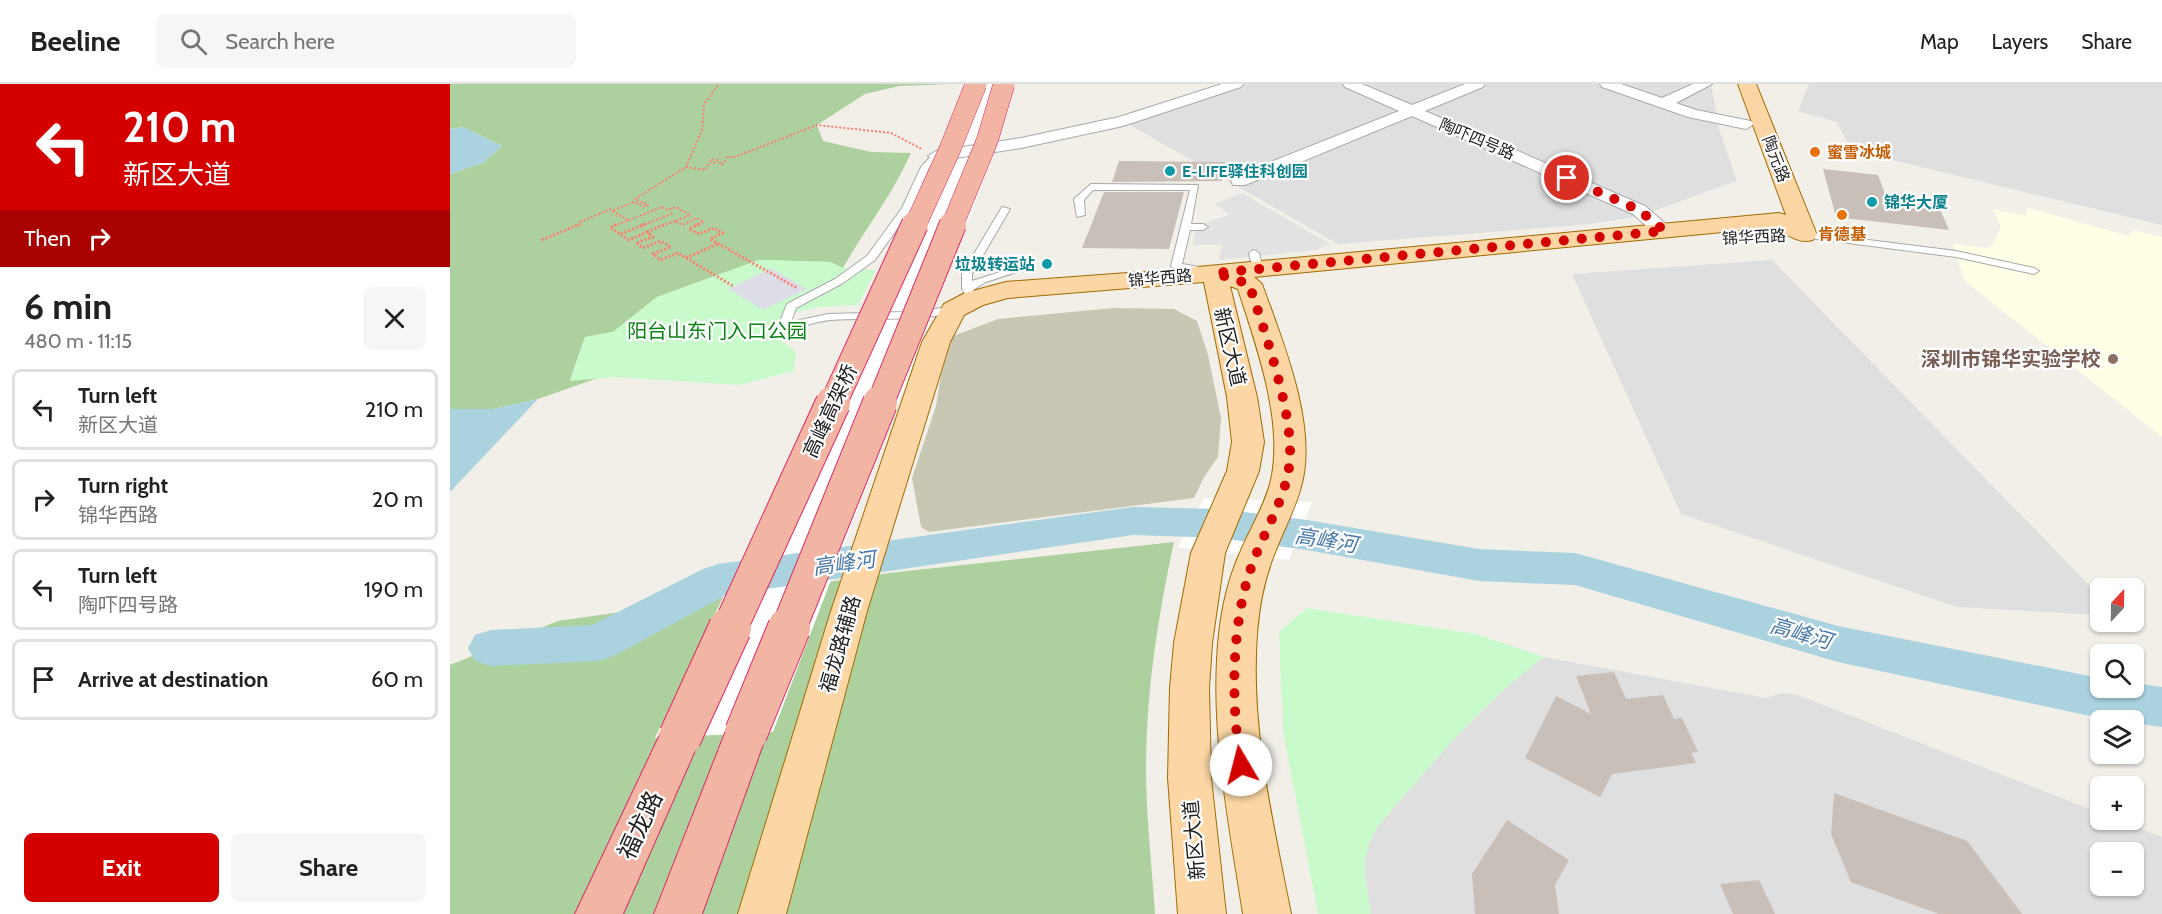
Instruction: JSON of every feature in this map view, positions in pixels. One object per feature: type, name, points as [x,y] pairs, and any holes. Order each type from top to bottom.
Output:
[{"type":"highway","name":"高峰高架桥","points":[[680,737],[950,149],[976,84]]},
{"type":"highway","name":"高峰高架桥","points":[[678,914],[746,734],[987,141],[1004,84]]},
{"type":"highway","name":"福龙路","points":[[599,914],[680,737]]},
{"type":"main road","name":"陶元路","points":[[1733,84],[1746,124],[1789,230]]},
{"type":"main road","name":"陶元路","points":[[1747,84],[1789,230]]},
{"type":"main road","name":"锦华西路","points":[[1253,269],[1665,231],[1789,230]]},
{"type":"main road","name":"锦华西路","points":[[1253,269],[1290,282],[1563,251],[1789,230]]},
{"type":"main road","name":"新区大道","points":[[1202,914],[1190,797],[1188,694],[1193,628],[1208,551],[1246,459],[1248,440],[1232,343],[1216,279],[1253,269],[1289,437],[1290,456],[1287,477],[1255,556],[1241,608],[1235,694],[1238,744],[1267,914]]},
{"type":"main road","name":"锦华西路","points":[[965,299],[980,304],[1216,279]]},
{"type":"main road","name":"福龙路辅路","points":[[762,914],[849,611],[936,342],[965,299]]},
{"type":"main road","points":[[1232,343],[1267,340]]},
{"type":"street","points":[[936,156],[1021,143],[1123,121],[1236,84]]},
{"type":"street","name":"陶吓四号路","points":[[1350,84],[1639,210],[1665,231]]},
{"type":"street","points":[[1239,181],[1478,84]]},
{"type":"street","points":[[1607,84],[1703,117],[1746,124]]},
{"type":"street","points":[[1661,104],[1705,84]]},
{"type":"lane","points":[[936,156],[924,167],[907,207],[871,258],[839,280],[791,306],[784,324],[792,326],[828,317],[894,316],[965,299],[982,280],[1029,266]]},
{"type":"lane","points":[[1080,215],[1079,199],[1091,187],[1195,187],[1176,266],[1216,279]]},
{"type":"lane","points":[[965,299],[967,274],[970,267],[987,243],[1005,209]]},
{"type":"lane","points":[[1186,226],[1203,226]]},
{"type":"lane","points":[[1789,230],[1956,254],[2034,271]]},
{"type":"path","points":[[542,240],[635,199],[686,167],[702,130],[704,104],[719,84]]},
{"type":"path","points":[[686,167],[705,170],[714,159],[714,163],[718,160],[722,165],[728,157],[735,157],[817,125],[891,133],[936,156]]},
{"type":"path","points":[[629,220],[612,211],[634,202],[645,207],[648,205],[635,199]]},
{"type":"path","points":[[621,234],[673,213],[662,207],[610,227],[629,240],[690,215],[676,207],[668,210]]},
{"type":"path","points":[[675,221],[682,225],[697,218],[704,222],[689,229],[699,234],[714,228],[723,233],[710,239],[803,291]]},
{"type":"path","points":[[647,232],[653,237],[636,243],[643,248],[660,240],[670,247],[653,254],[661,260],[678,253],[733,286]]},
{"type":"path","points":[[686,258],[718,244]]},
{"type":"shaded area","points":[[1236,84],[1711,84],[1719,129],[1737,181],[1636,217],[1591,224],[1338,244],[1123,121]]},
{"type":"shaded area","points":[[1809,84],[2162,84],[2162,225],[1851,150],[1837,122],[1798,111]]},
{"type":"shaded area","points":[[1242,193],[1330,244],[1317,250],[1219,260],[1222,245],[1193,245],[1196,223],[1206,223],[1230,214],[1214,204]]},
{"type":"shaded area","name":"深圳市锦华实验学校","points":[[2028,208],[2128,236],[2134,230],[2162,237],[2162,437],[1964,280],[1953,244],[1986,248],[1992,246],[2001,227],[1993,209],[2025,216]]},
{"type":"shaded area","points":[[1772,260],[2090,586],[2090,614],[1957,607],[1681,514],[1572,274]]},
{"type":"shaded area","points":[[771,268],[807,289],[763,310],[728,289]]},
{"type":"shaded area","points":[[1113,308],[1174,309],[1197,321],[1208,355],[1221,418],[1218,457],[1204,477],[1194,498],[929,532],[921,527],[912,478],[936,406],[941,375],[953,336],[998,319]]},
{"type":"shaded area","points":[[1544,657],[1766,698],[1782,693],[1798,695],[2090,809],[2090,830],[2144,830],[2162,837],[2162,914],[1371,914],[1364,867],[1367,844],[1378,826],[1463,728],[1513,679]]},
{"type":"green space","points":[[450,84],[952,84],[899,86],[865,94],[817,125],[823,141],[871,152],[911,153],[896,183],[843,268],[830,262],[759,260],[657,297],[613,332],[585,337],[570,380],[598,378],[538,399],[493,409],[455,410],[450,409],[450,174],[484,162],[502,146],[463,127],[450,129]]},
{"type":"green space","name":"阳台山东门入口公园","points":[[759,260],[830,262],[843,268],[876,270],[858,305],[819,307],[791,313],[770,332],[796,352],[794,371],[740,385],[614,377],[570,381],[585,337],[613,332],[657,297]]},
{"type":"green space","points":[[1174,542],[1154,654],[1148,711],[1147,804],[1155,914],[450,914],[450,665],[558,621],[889,573]]},
{"type":"green space","points":[[1307,608],[1476,634],[1544,657],[1477,715],[1378,826],[1368,849],[1365,869],[1371,914],[1318,914],[1283,731],[1279,632]]},
{"type":"water","points":[[463,127],[502,146],[484,162],[450,174],[450,129]]},
{"type":"water","points":[[538,399],[450,492],[450,409],[493,409]]},
{"type":"pier","points":[[965,84],[1015,84],[995,150],[773,732],[655,738],[939,152]]},
{"type":"pier","points":[[1204,498],[1312,502],[1289,560],[1178,547]]},
{"type":"building","name":"E-LIFE驿住科创园","points":[[1119,161],[1225,162],[1222,181],[1112,182]]},
{"type":"building","name":"锦华大厦","points":[[1823,169],[1878,175],[1887,199],[1938,205],[1949,230],[1836,217]]},
{"type":"building","points":[[1104,192],[1184,192],[1169,249],[1082,248]]},
{"type":"building","points":[[1614,672],[1626,699],[1663,695],[1674,719],[1682,718],[1698,752],[1691,753],[1696,763],[1612,774],[1600,797],[1525,758],[1556,696],[1591,714],[1576,676]]},
{"type":"building","points":[[1834,793],[1967,841],[2022,914],[1939,914],[1851,882],[1831,834]]},
{"type":"building","points":[[1507,820],[1569,860],[1555,885],[1559,914],[1475,914],[1472,874]]},
{"type":"building","points":[[1759,880],[1775,914],[1733,914],[1720,884]]},
{"type":"waterway","name":"高峰河","points":[[491,648],[598,643],[718,580],[1133,521],[1176,521],[1307,535],[1479,565],[1551,566],[1575,569],[1838,644],[2110,700],[2162,707]]},
{"type":"place","name":"蜜雪冰城","points":[[1815,152]]},
{"type":"place","name":"E-LIFE驿住科创园","points":[[1170,171]]},
{"type":"place","name":"锦华大厦","points":[[1872,202]]},
{"type":"place","name":"肯德基","points":[[1842,215]]},
{"type":"place","name":"垃圾转运站","points":[[1047,264]]},
{"type":"place","name":"深圳市锦华实验学校","points":[[2113,359]]},
{"type":"route","points":[[1241,765],[1235,694],[1241,608],[1255,556],[1284,488],[1290,456],[1289,437],[1267,340],[1249,284],[1215,273],[1665,231],[1639,210],[1567,178]]}]
